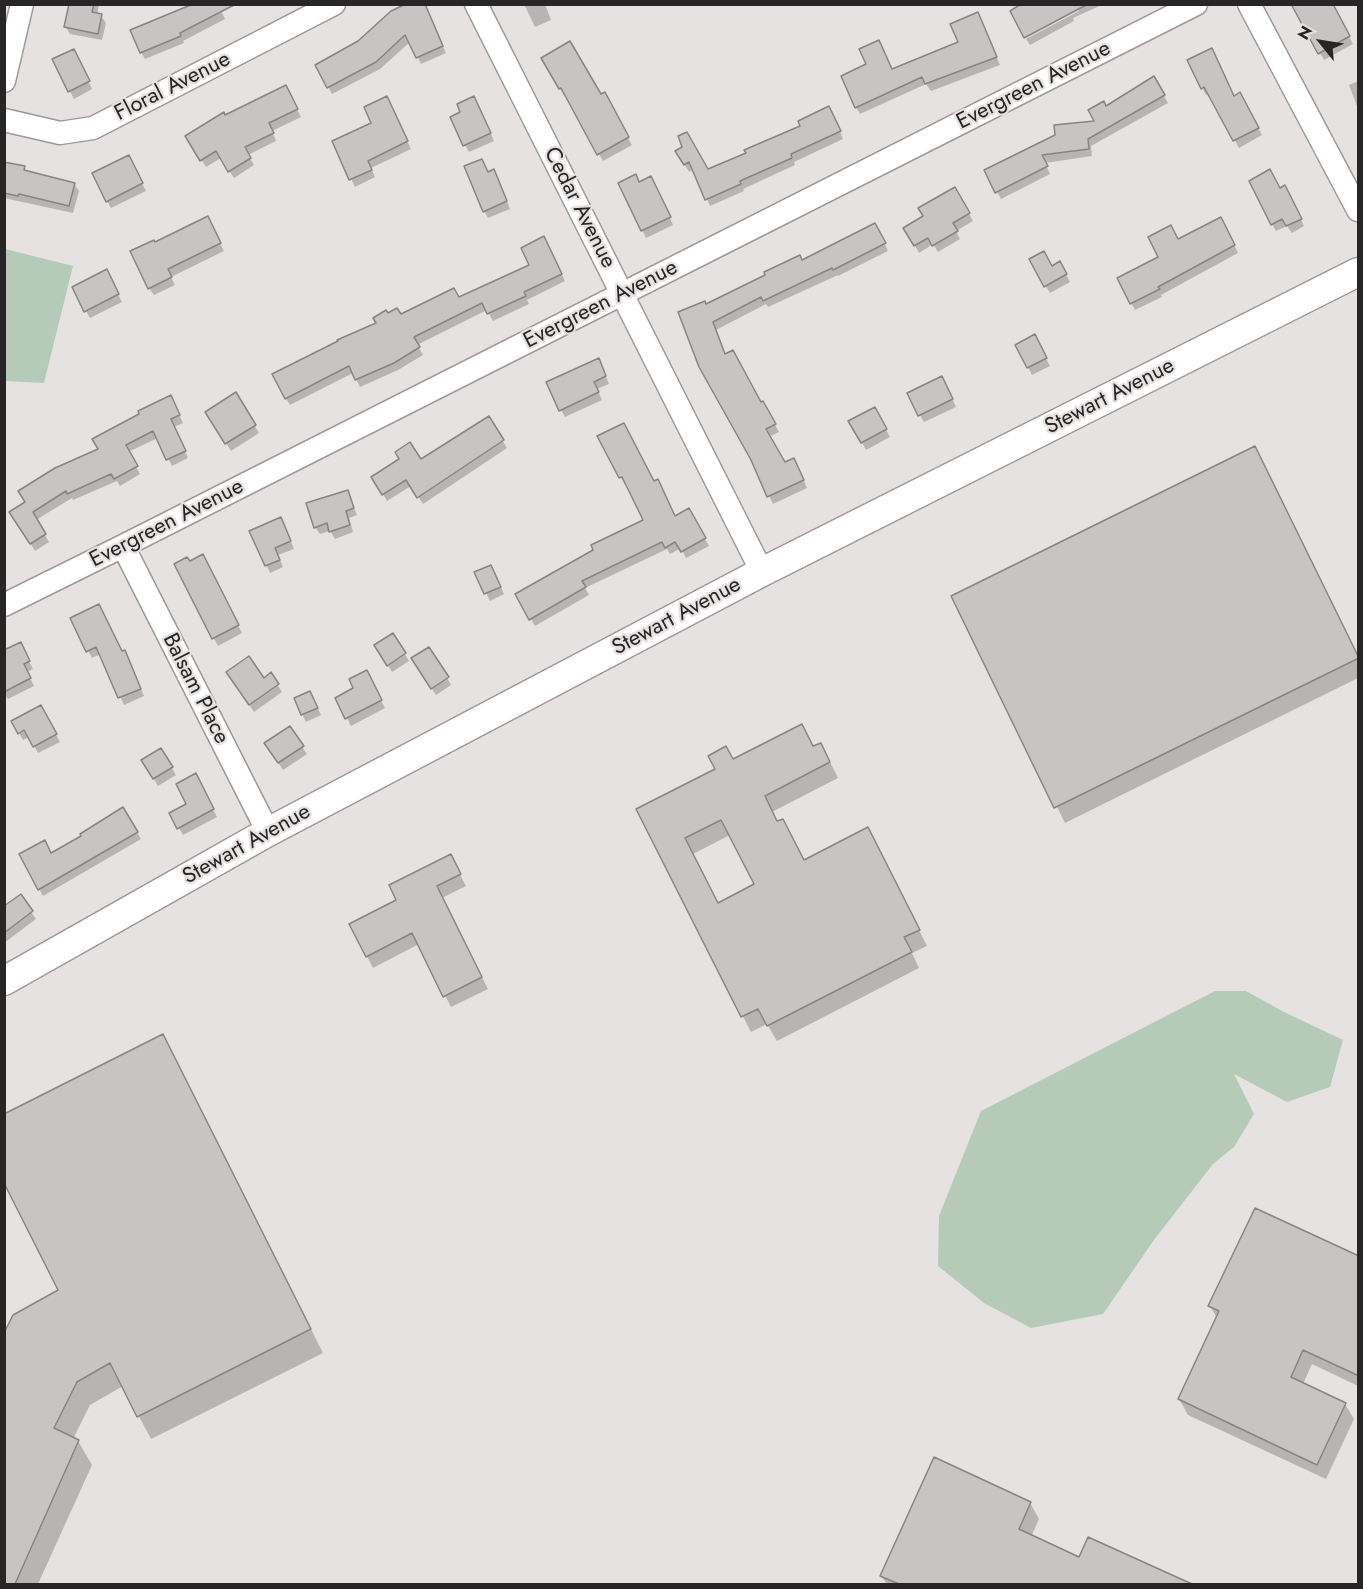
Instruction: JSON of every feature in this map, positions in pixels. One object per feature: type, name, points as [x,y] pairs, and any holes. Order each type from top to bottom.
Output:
[{"type":"main road","name":"Stewart Avenue","points":[[4,981],[268,832],[762,573],[1359,272]]},
{"type":"street","points":[[4,81],[22,4]]},
{"type":"street","name":"Floral Avenue","points":[[4,120],[60,133],[93,128],[334,4]]},
{"type":"street","name":"Cedar Avenue","points":[[476,4],[762,573]]},
{"type":"street","name":"Evergreen Avenue","points":[[4,604],[1196,4]]},
{"type":"street","points":[[1250,4],[1359,210]]},
{"type":"street","name":"Balsam Place","points":[[123,546],[268,832]]},
{"type":"green space","points":[[5,249],[73,266],[44,383],[5,381]]},
{"type":"green space","points":[[1215,991],[1246,991],[1343,1040],[1330,1087],[1287,1102],[1234,1074],[1254,1114],[1234,1147],[1213,1164],[1154,1240],[1103,1314],[1031,1328],[984,1303],[938,1266],[939,1216],[981,1111]]},
{"type":"building","points":[[69,4],[94,4],[92,12],[102,14],[98,34],[64,27]]},
{"type":"building","points":[[193,4],[236,4],[180,33],[181,36],[140,53],[130,30]]},
{"type":"building","points":[[406,4],[425,4],[443,46],[416,58],[405,35],[376,62],[327,88],[315,65],[358,41],[391,11]]},
{"type":"building","points":[[1021,4],[1088,4],[1024,38],[1010,11]]},
{"type":"building","points":[[1291,4],[1333,4],[1350,36],[1318,54]]},
{"type":"building","points":[[978,12],[997,57],[925,84],[922,77],[855,108],[841,76],[866,64],[859,49],[879,40],[892,69],[958,42],[950,24]]},
{"type":"building","points":[[570,41],[601,94],[605,92],[629,137],[597,155],[561,88],[559,89],[541,58]]},
{"type":"building","points":[[1212,48],[1234,96],[1240,92],[1259,128],[1233,141],[1204,87],[1201,89],[1187,60]]},
{"type":"building","points":[[74,49],[90,81],[68,92],[52,59]]},
{"type":"building","points":[[1154,76],[1165,95],[1088,139],[1089,149],[1042,155],[1048,166],[995,193],[984,170],[1055,135],[1054,125],[1094,121],[1088,110],[1104,101],[1106,106]]},
{"type":"building","points":[[286,85],[298,109],[269,123],[274,133],[245,147],[251,158],[228,172],[216,151],[200,161],[185,136],[224,112],[225,115]]},
{"type":"building","points":[[387,96],[408,141],[368,161],[372,170],[349,180],[332,141],[371,123],[364,107]]},
{"type":"building","points":[[474,96],[491,133],[463,146],[450,117],[460,112],[457,104]]},
{"type":"building","points":[[829,106],[841,131],[791,154],[792,158],[740,181],[741,184],[705,200],[689,162],[684,165],[675,151],[682,147],[678,136],[687,132],[708,169],[746,153],[744,150],[800,126],[798,121]]},
{"type":"building","points":[[129,155],[143,183],[106,202],[92,173]]},
{"type":"building","points":[[482,159],[488,172],[494,169],[507,201],[483,212],[464,166]]},
{"type":"building","points":[[4,162],[25,166],[24,170],[75,183],[69,206],[19,194],[18,196],[4,193]]},
{"type":"building","points":[[1270,169],[1280,188],[1285,185],[1302,219],[1286,226],[1282,219],[1271,225],[1249,181]]},
{"type":"building","points":[[636,174],[639,182],[651,176],[671,217],[641,231],[618,183]]},
{"type":"building","points":[[955,187],[970,213],[953,223],[958,231],[932,246],[928,238],[914,246],[903,228],[923,216],[918,208]]},
{"type":"building","points":[[208,216],[221,243],[168,269],[172,277],[148,289],[130,251],[154,240],[155,242]]},
{"type":"building","points":[[1221,217],[1235,245],[1130,304],[1117,278],[1158,257],[1148,237],[1171,225],[1178,239]]},
{"type":"building","points":[[875,223],[886,243],[833,270],[832,268],[763,301],[761,297],[713,322],[725,354],[733,350],[761,402],[763,401],[776,424],[766,429],[785,462],[794,458],[804,480],[767,497],[751,460],[699,367],[678,312],[705,301],[706,304],[765,275],[764,272],[800,255],[802,260]]},
{"type":"building","points":[[544,236],[562,274],[524,292],[526,296],[487,314],[482,303],[414,337],[420,347],[394,363],[355,380],[349,366],[285,399],[272,374],[337,340],[376,323],[373,318],[386,310],[388,313],[397,308],[401,314],[454,288],[459,297],[529,265],[521,248]]},
{"type":"building","points":[[1044,251],[1052,266],[1060,261],[1067,274],[1044,287],[1029,259]]},
{"type":"building","points":[[107,269],[119,294],[84,312],[72,287]]},
{"type":"building","points":[[1035,334],[1047,358],[1027,368],[1015,345]]},
{"type":"building","points":[[599,358],[606,376],[594,382],[599,392],[559,411],[546,382]]},
{"type":"building","points":[[942,376],[953,399],[918,416],[907,393]]},
{"type":"building","points":[[236,392],[256,425],[225,444],[205,412]]},
{"type":"building","points":[[171,395],[180,415],[171,419],[186,451],[166,460],[153,431],[126,445],[138,466],[114,479],[111,474],[67,494],[66,491],[33,512],[46,534],[30,544],[9,512],[25,502],[18,491],[55,468],[98,449],[92,439],[139,414],[138,411]]},
{"type":"building","points":[[875,407],[887,429],[861,443],[848,421]]},
{"type":"building","points":[[489,416],[504,440],[417,498],[406,480],[382,495],[371,477],[399,459],[395,452],[410,442],[421,459]]},
{"type":"building","points":[[624,423],[654,481],[658,479],[675,516],[689,508],[706,538],[681,552],[675,542],[665,548],[662,542],[582,581],[586,587],[529,620],[515,594],[593,550],[591,545],[643,520],[622,477],[619,478],[597,436]]},
{"type":"building","points":[[1255,446],[1359,658],[1054,808],[951,596]]},
{"type":"building","points":[[348,490],[354,508],[346,511],[350,525],[329,532],[327,523],[314,528],[306,503]]},
{"type":"building","points":[[281,517],[291,541],[275,548],[280,560],[265,566],[249,531]]},
{"type":"building","points":[[203,554],[239,625],[212,639],[174,564],[187,557],[190,561]]},
{"type":"building","points":[[491,565],[501,587],[484,594],[474,572]]},
{"type":"building","points":[[99,604],[122,651],[125,650],[141,689],[118,698],[96,647],[86,652],[70,618]]},
{"type":"building","points":[[393,633],[406,653],[387,666],[374,645]]},
{"type":"building","points":[[21,642],[30,661],[24,664],[31,678],[4,692],[4,650]]},
{"type":"building","points":[[429,647],[449,677],[431,689],[411,658]]},
{"type":"building","points":[[249,656],[264,678],[271,672],[279,684],[249,705],[226,672]]},
{"type":"building","points":[[367,670],[382,700],[345,719],[335,698],[353,688],[349,679]]},
{"type":"building","points":[[310,691],[318,708],[301,715],[294,698]]},
{"type":"building","points":[[41,705],[57,734],[33,747],[24,730],[18,734],[11,721]]},
{"type":"building","points":[[802,724],[813,746],[821,743],[830,762],[765,796],[777,821],[783,819],[804,860],[868,827],[920,930],[904,937],[912,952],[767,1026],[758,1009],[741,1017],[636,809],[715,769],[708,756],[726,746],[733,759]],"holes":[[[721,820],[754,884],[718,903],[685,838]]]},
{"type":"building","points":[[290,726],[304,746],[278,763],[264,743]]},
{"type":"building","points":[[161,748],[173,767],[153,779],[141,760]]},
{"type":"building","points":[[196,773],[214,809],[177,829],[169,813],[186,804],[176,784]]},
{"type":"building","points":[[123,807],[138,832],[38,890],[19,854],[45,840],[51,853],[81,836],[80,834]]},
{"type":"building","points":[[451,854],[461,874],[437,886],[482,977],[443,997],[412,933],[366,957],[349,924],[396,900],[389,885]]},
{"type":"building","points":[[21,894],[33,911],[4,933],[4,906]]},
{"type":"building","points":[[163,1034],[311,1329],[137,1417],[110,1363],[77,1382],[54,1428],[79,1440],[15,1584],[4,1584],[4,1333],[13,1315],[58,1290],[4,1183],[4,1114]]},
{"type":"building","points":[[1255,1208],[1359,1256],[1359,1376],[1303,1350],[1291,1377],[1346,1403],[1317,1465],[1178,1399],[1219,1311],[1208,1306]]},
{"type":"building","points":[[934,1457],[1031,1502],[1019,1529],[1079,1557],[1088,1537],[1192,1584],[899,1584],[880,1576]]}]
